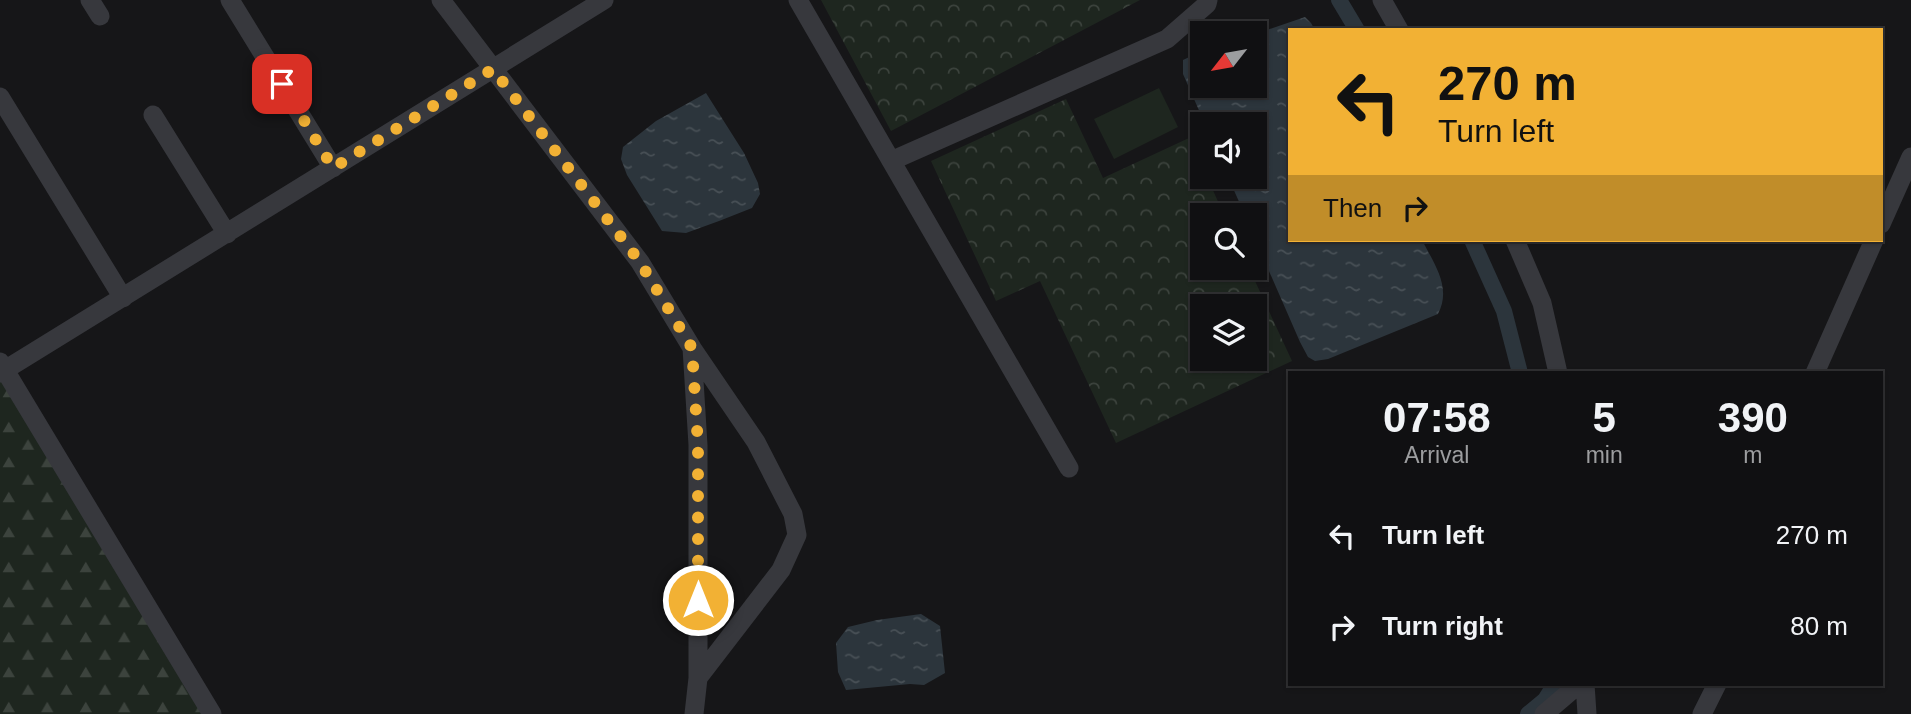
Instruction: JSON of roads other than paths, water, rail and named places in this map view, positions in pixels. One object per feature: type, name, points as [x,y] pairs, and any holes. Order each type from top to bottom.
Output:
[{"type":"street","points":[[230,0],[333,168]]},
{"type":"street","points":[[441,0],[640,262],[692,348],[756,442],[793,514],[797,535],[780,570],[698,678]]},
{"type":"street","points":[[212,714],[2,369],[123,298],[604,0]]},
{"type":"street","points":[[798,0],[1069,468]]},
{"type":"street","points":[[1382,0],[1398,28]]},
{"type":"street","points":[[891,161],[1167,39],[1212,1]]},
{"type":"street","points":[[0,97],[123,298]]},
{"type":"street","points":[[153,115],[227,234]]},
{"type":"street","points":[[1883,220],[1911,157]]},
{"type":"street","points":[[1516,242],[1542,303],[1558,371]]},
{"type":"street","points":[[1816,371],[1873,242]]},
{"type":"street","points":[[692,348],[698,445],[698,678],[694,714]]},
{"type":"street","points":[[1544,714],[1577,686]]},
{"type":"street","points":[[1586,686],[1587,714]]},
{"type":"street","points":[[1702,714],[1716,686]]},
{"type":"water","points":[[1305,17],[1314,28],[1288,28],[1288,242],[1423,242],[1442,285],[1442,304],[1438,314],[1328,359],[1315,361],[1308,357],[1267,266],[1267,203],[1240,203],[1233,189],[1267,189],[1267,112],[1200,112],[1194,98],[1267,98],[1267,30]]},
{"type":"water","points":[[1190,57],[1190,90],[1183,74],[1183,60]]},
{"type":"water","points":[[706,93],[744,153],[758,183],[760,194],[752,208],[719,221],[686,233],[662,231],[627,175],[621,159],[623,147],[656,121]]},
{"type":"water","points":[[921,614],[940,626],[945,673],[924,685],[846,690],[838,672],[836,643],[848,627]]},
{"type":"waterway","points":[[1339,0],[1356,28]]},
{"type":"waterway","points":[[1473,242],[1504,311],[1519,371]]},
{"type":"waterway","points":[[1528,714],[1545,700],[1554,686]]}]
